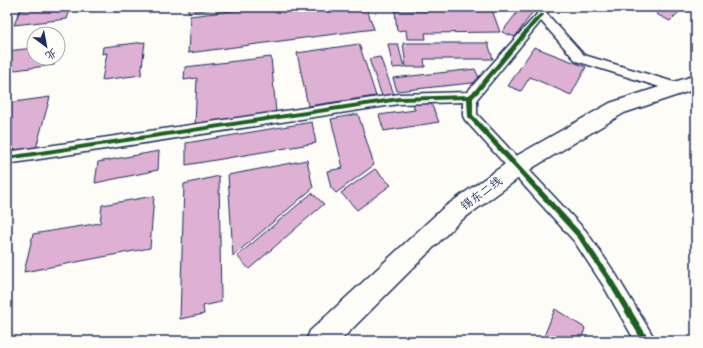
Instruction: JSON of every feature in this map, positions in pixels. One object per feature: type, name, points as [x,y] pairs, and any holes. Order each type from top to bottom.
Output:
[{"type":"main road","name":"锡东二线","points":[[320,341],[451,215],[518,166],[617,108],[688,85]]},
{"type":"street","points":[[7,158],[399,100],[470,97],[477,91],[542,11],[580,58],[688,85]]},
{"type":"street","points":[[470,97],[470,116],[518,166],[580,236],[609,279],[646,341]]},
{"type":"building","points":[[48,7],[71,7],[67,19],[14,25],[20,10]]},
{"type":"building","points":[[116,7],[154,7],[115,12]]},
{"type":"building","points":[[188,7],[230,7],[188,12]]},
{"type":"building","points":[[264,7],[366,7],[374,29],[188,53],[190,16]]},
{"type":"building","points":[[664,7],[684,7],[670,21],[656,14]]},
{"type":"building","points":[[535,9],[515,37],[502,32],[519,10]]},
{"type":"building","points":[[492,10],[500,32],[425,33],[426,39],[407,39],[406,30],[397,31],[395,11]]},
{"type":"building","points":[[145,42],[141,75],[102,80],[107,53],[102,54],[103,47]]},
{"type":"building","points":[[403,43],[488,43],[493,59],[424,59],[425,67],[406,67]]},
{"type":"building","points":[[359,44],[376,96],[308,106],[297,53]]},
{"type":"building","points":[[388,44],[398,44],[404,67],[393,68]]},
{"type":"building","points":[[534,47],[586,67],[571,95],[530,77],[521,91],[508,86]]},
{"type":"building","points":[[26,49],[26,66],[46,66],[7,71],[7,51]]},
{"type":"building","points":[[271,57],[276,113],[195,124],[197,78],[184,80],[185,67]]},
{"type":"building","points":[[380,57],[394,94],[382,96],[369,59]]},
{"type":"building","points":[[475,69],[481,82],[397,91],[393,78]]},
{"type":"building","points":[[50,97],[36,148],[7,153],[7,103]]},
{"type":"building","points":[[430,101],[439,122],[384,131],[379,115],[415,110],[413,104]]},
{"type":"building","points":[[358,114],[374,165],[336,193],[331,188],[327,171],[343,168],[331,119]]},
{"type":"building","points":[[312,122],[316,143],[186,165],[186,143]]},
{"type":"building","points":[[159,151],[158,170],[95,183],[98,162]]},
{"type":"building","points":[[307,160],[313,188],[233,256],[228,175]]},
{"type":"building","points":[[375,169],[391,185],[357,210],[341,193]]},
{"type":"building","points":[[219,176],[221,302],[203,306],[204,314],[180,319],[184,184]]},
{"type":"building","points":[[312,193],[324,204],[249,269],[237,256]]},
{"type":"building","points":[[154,196],[150,248],[24,272],[33,234],[100,223],[102,205]]},
{"type":"building","points":[[555,309],[585,328],[581,341],[542,341]]},
{"type":"cycle path","points":[[7,158],[399,99],[470,97],[477,91],[542,15]]},
{"type":"cycle path","points":[[470,97],[470,116],[580,236],[609,279],[646,341]]}]
